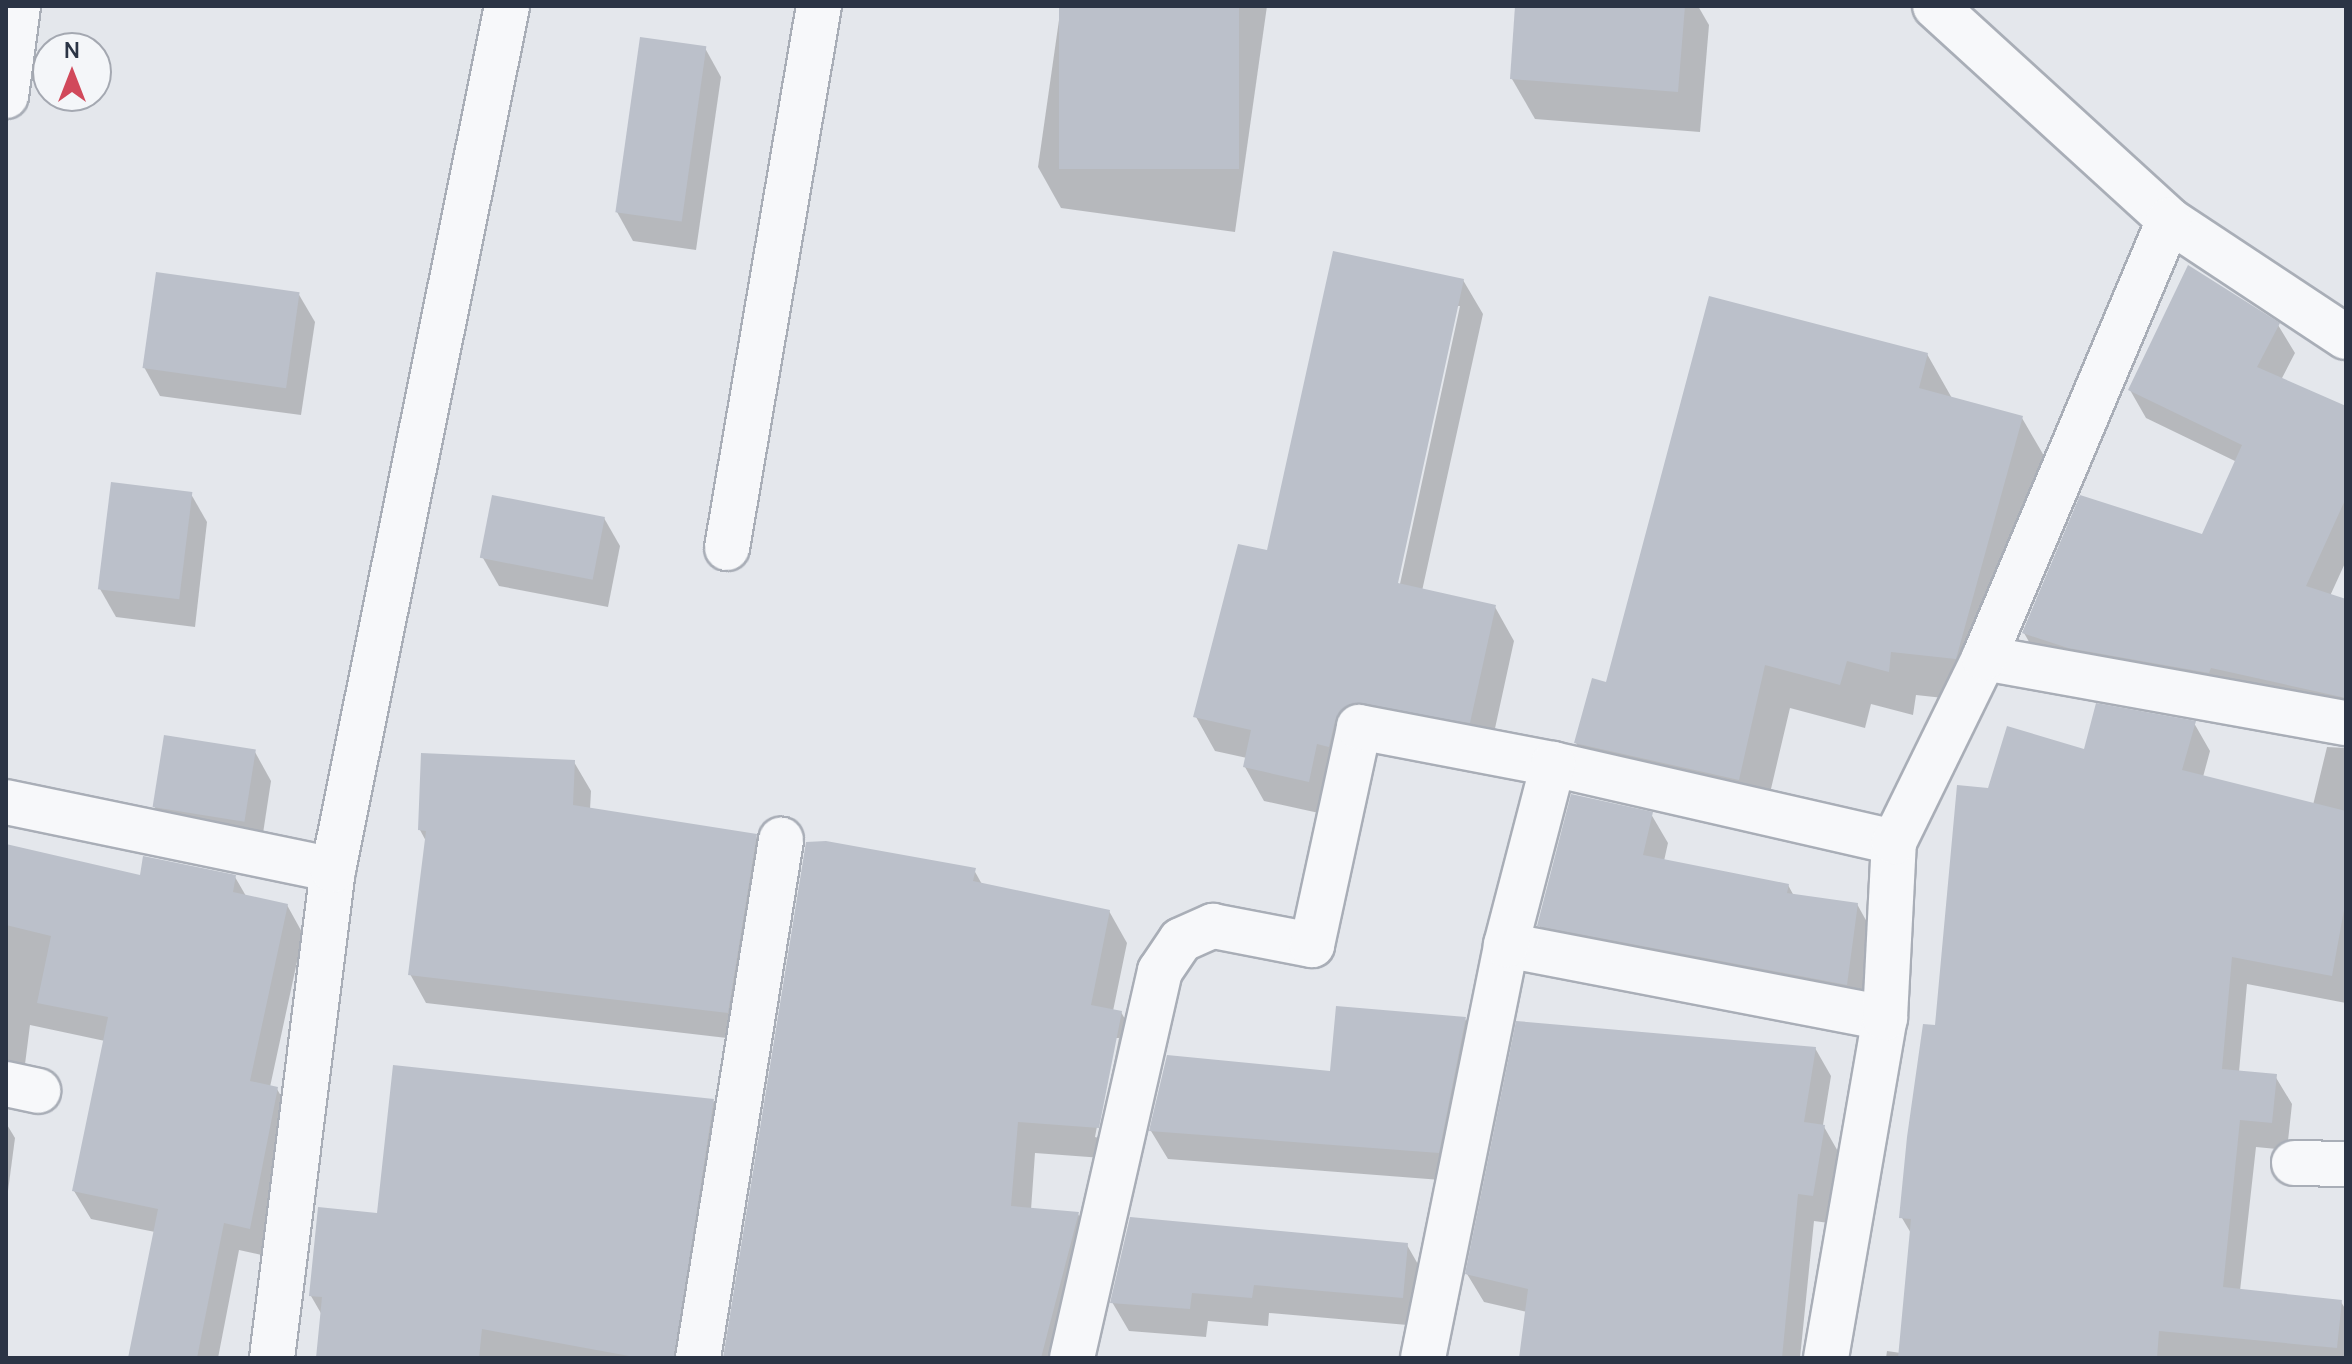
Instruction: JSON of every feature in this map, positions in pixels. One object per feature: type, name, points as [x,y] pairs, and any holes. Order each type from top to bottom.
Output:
[{"type":"street","points":[[6,96],[18,6]]},
{"type":"street","points":[[272,1358],[333,870],[507,6]]},
{"type":"street","points":[[727,548],[819,6]]},
{"type":"street","points":[[1935,6],[2169,220],[2346,337]]},
{"type":"street","points":[[1826,1358],[1885,1018],[1894,842],[1984,658],[2169,220]]},
{"type":"street","points":[[1984,658],[2346,723]]},
{"type":"street","points":[[1072,1358],[1160,971],[1181,940],[1213,926],[1312,945],[1359,727],[1553,764],[1894,842]]},
{"type":"street","points":[[1423,1358],[1506,945],[1553,764]]},
{"type":"street","points":[[6,802],[333,870]]},
{"type":"street","points":[[698,1358],[781,840]]},
{"type":"street","points":[[1506,945],[1885,1018]]},
{"type":"street","points":[[2294,1163],[2346,1164]]},
{"type":"building","points":[[1059,6],[1239,6],[1239,169],[1059,169]]},
{"type":"building","points":[[1515,6],[1685,6],[1678,92],[1510,79]]},
{"type":"building","points":[[640,37],[706,46],[682,222],[615,212]]},
{"type":"building","points":[[1333,251],[1464,279],[1398,583],[1496,605],[1470,723],[1350,704],[1335,721],[1329,747],[1317,744],[1309,782],[1243,767],[1251,730],[1193,717],[1238,544],[1267,550]]},
{"type":"building","points":[[2188,265],[2280,323],[2257,367],[2346,406],[2346,498],[2306,586],[2346,599],[2346,698],[2211,668],[2209,673],[2068,648],[2022,633],[2080,495],[2202,534],[2242,445],[2128,390]]},
{"type":"building","points":[[156,272],[300,292],[286,388],[143,368]]},
{"type":"building","points":[[1709,296],[1928,353],[1919,388],[2023,416],[1956,659],[1891,652],[1889,672],[1847,661],[1840,685],[1765,665],[1739,780],[1574,743],[1592,678],[1606,682]]},
{"type":"building","points":[[111,482],[192,492],[179,599],[98,589]]},
{"type":"building","points":[[492,495],[605,517],[593,580],[480,558]]},
{"type":"building","points":[[2096,703],[2196,721],[2182,770],[2346,811],[2346,899],[2332,976],[2232,957],[2222,1069],[2277,1074],[2272,1123],[2240,1120],[2223,1287],[2342,1300],[2337,1348],[2159,1331],[2157,1358],[1898,1358],[1911,1219],[1899,1218],[1907,1137],[1923,1024],[1935,1025],[1957,785],[1988,788],[2007,726],[2084,749]]},
{"type":"building","points":[[164,735],[256,750],[244,822],[153,807]]},
{"type":"building","points":[[421,753],[575,760],[573,805],[757,834],[728,1013],[408,975],[426,831],[418,830]]},
{"type":"building","points":[[1571,794],[1653,812],[1643,855],[1789,884],[1787,893],[1858,903],[1847,985],[1537,926]]},
{"type":"building","points":[[826,841],[976,868],[973,881],[1110,910],[1091,1005],[1122,1011],[1099,1128],[1018,1122],[1011,1206],[1079,1212],[1041,1358],[723,1358],[806,842]]},
{"type":"building","points":[[6,844],[140,875],[143,856],[236,875],[233,892],[288,904],[250,1081],[278,1087],[250,1229],[224,1223],[197,1358],[128,1358],[158,1209],[72,1191],[108,1017],[37,1003],[51,936],[6,925]]},
{"type":"building","points":[[1336,1006],[1466,1017],[1439,1153],[1149,1131],[1167,1055],[1330,1071]]},
{"type":"building","points":[[1516,1021],[1816,1047],[1804,1122],[1825,1125],[1813,1196],[1798,1194],[1782,1358],[1519,1358],[1528,1289],[1465,1274]]},
{"type":"building","points":[[393,1065],[714,1099],[674,1358],[640,1358],[482,1329],[479,1358],[316,1358],[322,1297],[309,1296],[318,1207],[377,1213]]},
{"type":"building","points":[[1130,1217],[1408,1243],[1403,1298],[1254,1285],[1252,1298],[1192,1293],[1190,1309],[1110,1303]]}]
